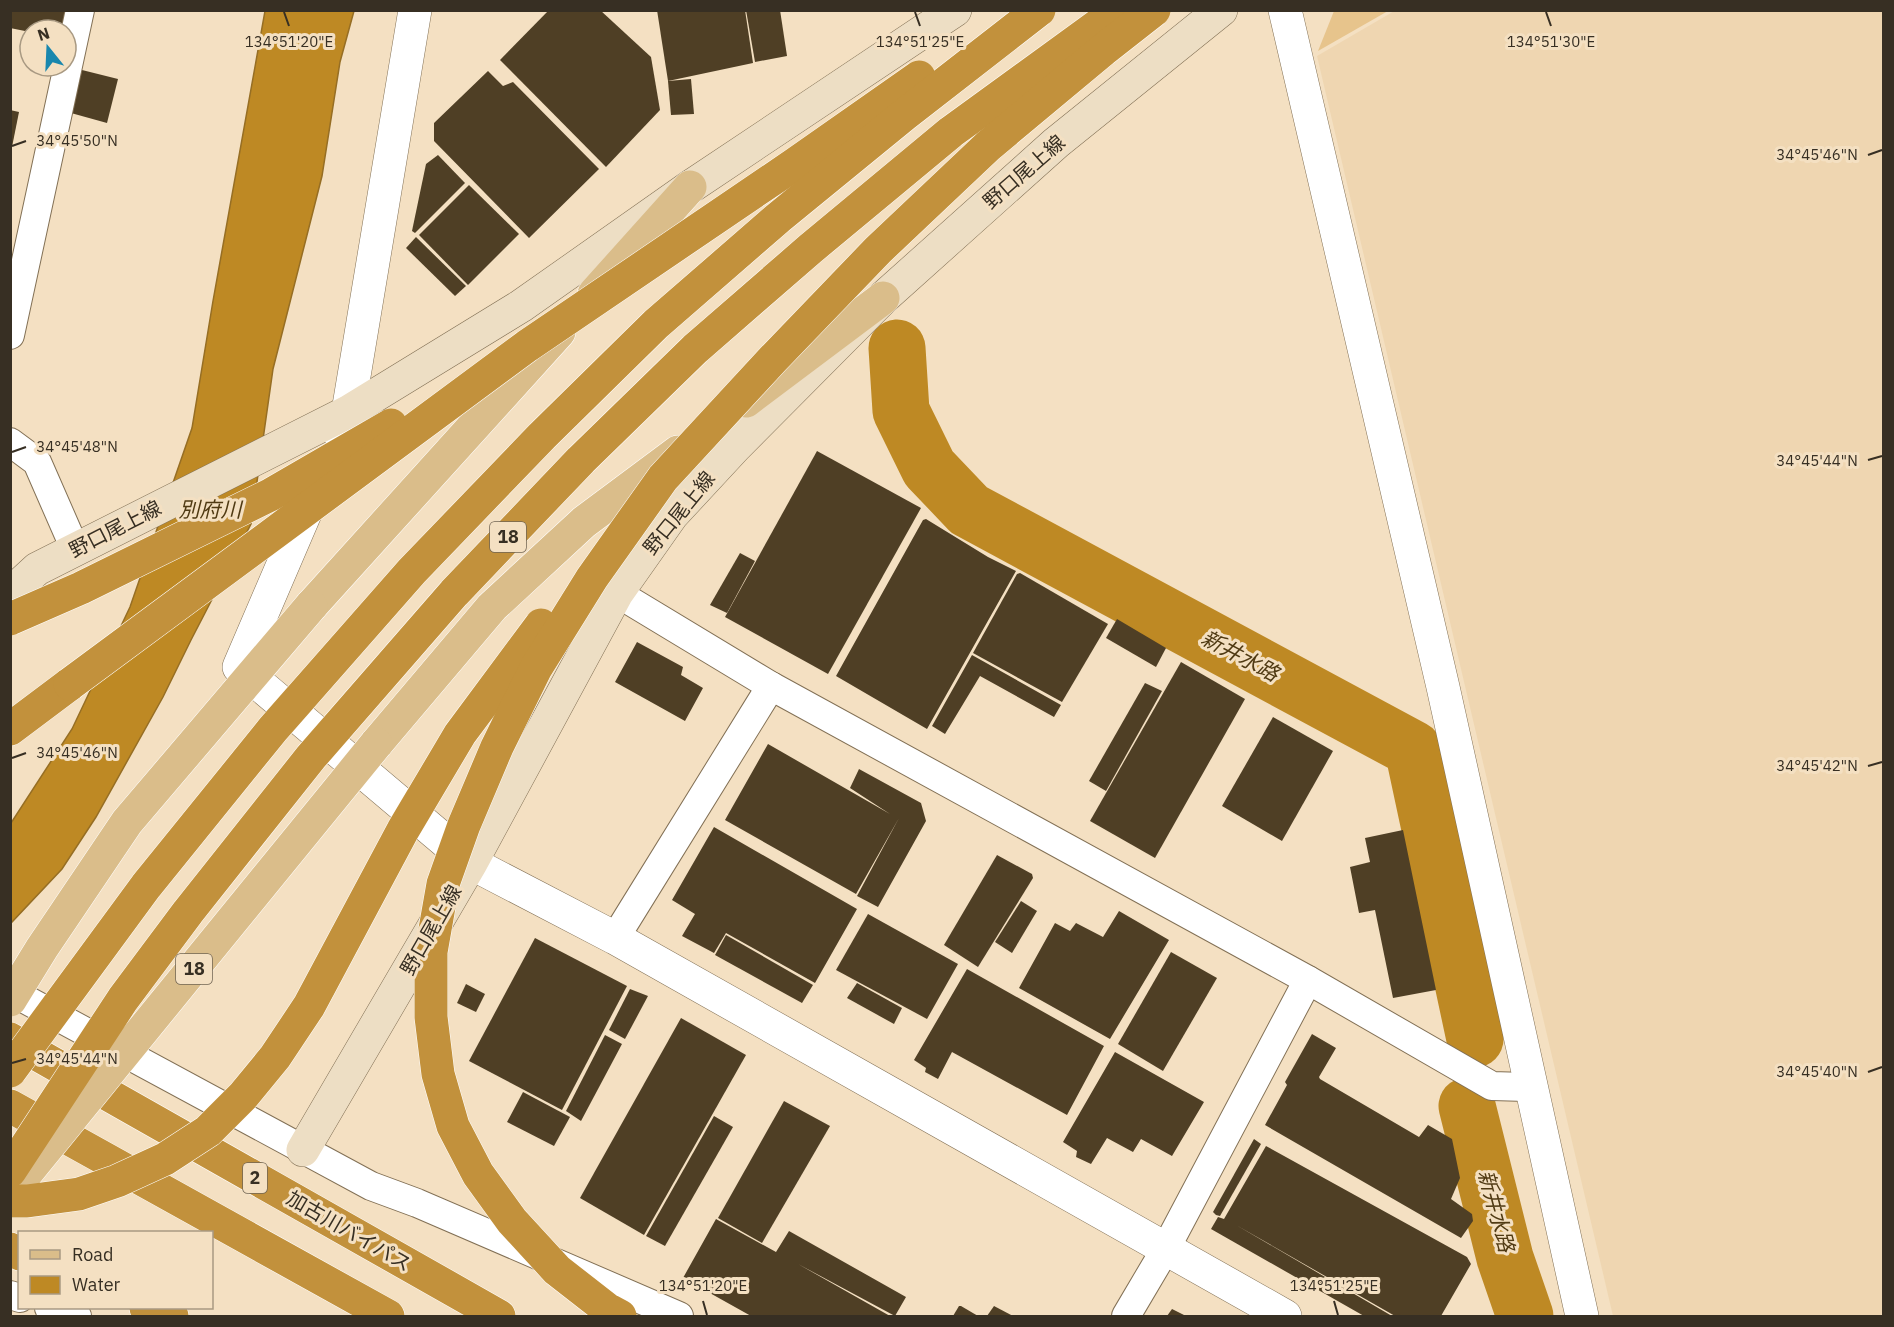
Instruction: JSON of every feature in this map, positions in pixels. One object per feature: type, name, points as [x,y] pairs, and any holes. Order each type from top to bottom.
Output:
[{"type":"highway","points":[[10,729],[527,346],[795,164],[1014,10]]},
{"type":"highway","name":"18","points":[[10,1071],[146,886],[273,729],[412,571],[542,436],[656,324],[760,233],[904,115],[1039,10]]},
{"type":"highway","name":"18","points":[[10,1171],[123,999],[188,912],[304,766],[454,593],[581,460],[695,349],[819,241],[951,132],[1119,10]]},
{"type":"highway","points":[[10,1201],[79,1194],[117,1181],[165,1159],[208,1131],[243,1096],[275,1057],[309,1006],[403,830],[460,734],[521,650],[663,478],[878,250],[988,146],[1102,50],[1154,10]]},
{"type":"highway","points":[[10,619],[81,588],[270,495],[527,346]]},
{"type":"highway","points":[[620,1317],[557,1270],[512,1221],[478,1174],[453,1126],[438,1074],[431,1017],[431,952],[443,884],[464,825],[497,747],[536,668],[592,578],[663,478]]},
{"type":"highway","name":"加古川バイパス","points":[[10,1039],[499,1317]]},
{"type":"highway","points":[[10,1106],[388,1317]]},
{"type":"highway","points":[[149,1309],[172,1317]]},
{"type":"main road","name":"野口尾上線","points":[[10,594],[37,569],[348,412],[521,306],[690,187],[955,10]]},
{"type":"main road","name":"野口尾上線","points":[[303,1150],[471,862],[617,593],[672,515],[736,446],[883,298],[1056,143],[1221,10]]},
{"type":"main road","points":[[10,1000],[42,948],[127,822],[311,606],[690,187]]},
{"type":"main road","name":"18","points":[[10,1193],[376,744],[492,607],[584,522],[883,298]]},
{"type":"street","points":[[10,335],[80,10]]},
{"type":"street","points":[[415,10],[348,412],[239,667],[471,862],[615,938],[1285,1317]]},
{"type":"street","points":[[1285,10],[1443,687],[1582,1317]]},
{"type":"street","points":[[10,442],[37,462],[75,549]]},
{"type":"street","points":[[617,593],[771,686],[1308,980],[1492,1086],[1530,1087]]},
{"type":"street","points":[[615,938],[771,686]]},
{"type":"street","points":[[1125,1317],[1165,1250],[1308,980]]},
{"type":"street","points":[[10,991],[371,1186],[417,1203],[679,1317]]},
{"type":"street","points":[[53,1309],[77,1317]]},
{"type":"shaded area","points":[[1334,10],[1388,11],[1318,51]]},
{"type":"shaded area","points":[[1396,10],[1883,11],[1883,1316],[1613,1316],[1317,56]]},
{"type":"water","name":"別府川","points":[[265,11],[354,11],[340,62],[322,176],[273,369],[251,524],[163,697],[96,817],[62,869],[11,923],[11,823],[72,729],[130,607],[192,428]]},
{"type":"building","points":[[12,10],[69,10],[67,18],[18,18],[18,30],[10,28]]},
{"type":"building","points":[[549,10],[600,10],[651,57],[660,110],[606,167],[500,60]]},
{"type":"building","points":[[657,10],[745,10],[753,63],[668,81]]},
{"type":"building","points":[[746,10],[780,10],[787,56],[755,62]]},
{"type":"building","points":[[82,70],[118,79],[107,123],[71,113]]},
{"type":"building","points":[[488,71],[503,86],[513,82],[599,169],[529,238],[434,141],[434,123]]},
{"type":"building","points":[[691,79],[694,114],[671,115],[668,81]]},
{"type":"building","points":[[10,110],[19,112],[12,147],[10,147]]},
{"type":"building","points":[[438,155],[465,183],[415,233],[412,231],[426,164]]},
{"type":"building","points":[[469,185],[519,234],[468,285],[419,235]]},
{"type":"building","points":[[416,237],[466,286],[455,296],[406,248]]},
{"type":"building","points":[[817,451],[921,508],[828,674],[725,617]]},
{"type":"building","points":[[926,519],[988,557],[1016,571],[927,729],[836,676],[923,520]]},
{"type":"building","points":[[740,553],[755,561],[727,613],[710,605]]},
{"type":"building","points":[[1020,573],[1108,624],[1062,702],[973,653],[1017,574]]},
{"type":"building","points":[[1117,619],[1166,648],[1156,667],[1106,638]]},
{"type":"building","points":[[637,642],[683,667],[681,675],[703,688],[685,721],[615,682]]},
{"type":"building","points":[[972,655],[1061,705],[1054,717],[980,676],[945,734],[932,726]]},
{"type":"building","points":[[1181,662],[1245,699],[1155,858],[1090,821]]},
{"type":"building","points":[[1145,683],[1162,691],[1106,791],[1089,781]]},
{"type":"building","points":[[1273,717],[1333,751],[1282,841],[1222,806]]},
{"type":"building","points":[[768,744],[890,814],[850,788],[859,769],[921,803],[926,821],[878,907],[857,896],[899,818],[856,894],[725,820]]},
{"type":"building","points":[[714,827],[857,909],[815,983],[726,933],[714,953],[682,936],[695,914],[672,900]]},
{"type":"building","points":[[1403,830],[1436,990],[1393,998],[1375,910],[1359,913],[1350,867],[1370,862],[1365,838]]},
{"type":"building","points":[[997,855],[1032,874],[1033,878],[978,967],[944,945]]},
{"type":"building","points":[[1021,901],[1037,911],[1012,953],[995,942]]},
{"type":"building","points":[[1119,911],[1169,940],[1110,1039],[1019,988],[1055,923],[1070,931],[1076,923],[1103,937]]},
{"type":"building","points":[[868,914],[958,964],[927,1019],[836,970]]},
{"type":"building","points":[[726,935],[813,985],[802,1003],[715,955]]},
{"type":"building","points":[[535,938],[627,986],[562,1110],[469,1061]]},
{"type":"building","points":[[1171,952],[1217,978],[1163,1071],[1118,1044]]},
{"type":"building","points":[[967,969],[1104,1046],[1067,1115],[952,1052],[938,1079],[925,1072],[926,1068],[914,1060]]},
{"type":"building","points":[[857,983],[902,1008],[894,1024],[847,998]]},
{"type":"building","points":[[466,984],[485,994],[476,1012],[457,1003]]},
{"type":"building","points":[[630,989],[648,996],[625,1039],[609,1030]]},
{"type":"building","points":[[681,1018],[746,1055],[644,1235],[580,1198]]},
{"type":"building","points":[[1312,1034],[1336,1048],[1319,1077],[1320,1079],[1419,1137],[1428,1125],[1452,1139],[1460,1178],[1451,1199],[1472,1214],[1473,1221],[1461,1238],[1265,1125],[1287,1085],[1285,1082]]},
{"type":"building","points":[[605,1035],[622,1044],[581,1121],[566,1111]]},
{"type":"building","points":[[1115,1052],[1204,1102],[1172,1156],[1141,1139],[1133,1152],[1107,1138],[1091,1164],[1076,1157],[1077,1151],[1063,1142]]},
{"type":"building","points":[[523,1092],[570,1117],[554,1146],[507,1122]]},
{"type":"building","points":[[784,1101],[830,1126],[762,1243],[718,1218]]},
{"type":"building","points":[[714,1116],[733,1127],[665,1246],[646,1236]]},
{"type":"building","points":[[1254,1139],[1261,1144],[1220,1216],[1216,1215],[1213,1212]]},
{"type":"building","points":[[1266,1146],[1467,1257],[1471,1264],[1441,1316],[1395,1316],[1236,1225],[1392,1316],[1364,1316],[1211,1229],[1218,1217],[1224,1219]]},
{"type":"building","points":[[716,1219],[776,1252],[789,1231],[906,1297],[895,1316],[798,1264],[890,1316],[751,1316],[683,1278]]},
{"type":"building","points":[[961,1306],[978,1316],[953,1316]]},
{"type":"building","points":[[994,1306],[1013,1316],[987,1316]]},
{"type":"building","points":[[1172,1309],[1186,1316],[1167,1316]]},
{"type":"waterway","name":"新井水路","points":[[897,348],[901,411],[929,468],[969,510],[1413,749],[1475,1039]]},
{"type":"waterway","name":"新井水路","points":[[1467,1106],[1505,1258],[1525,1316]]}]
